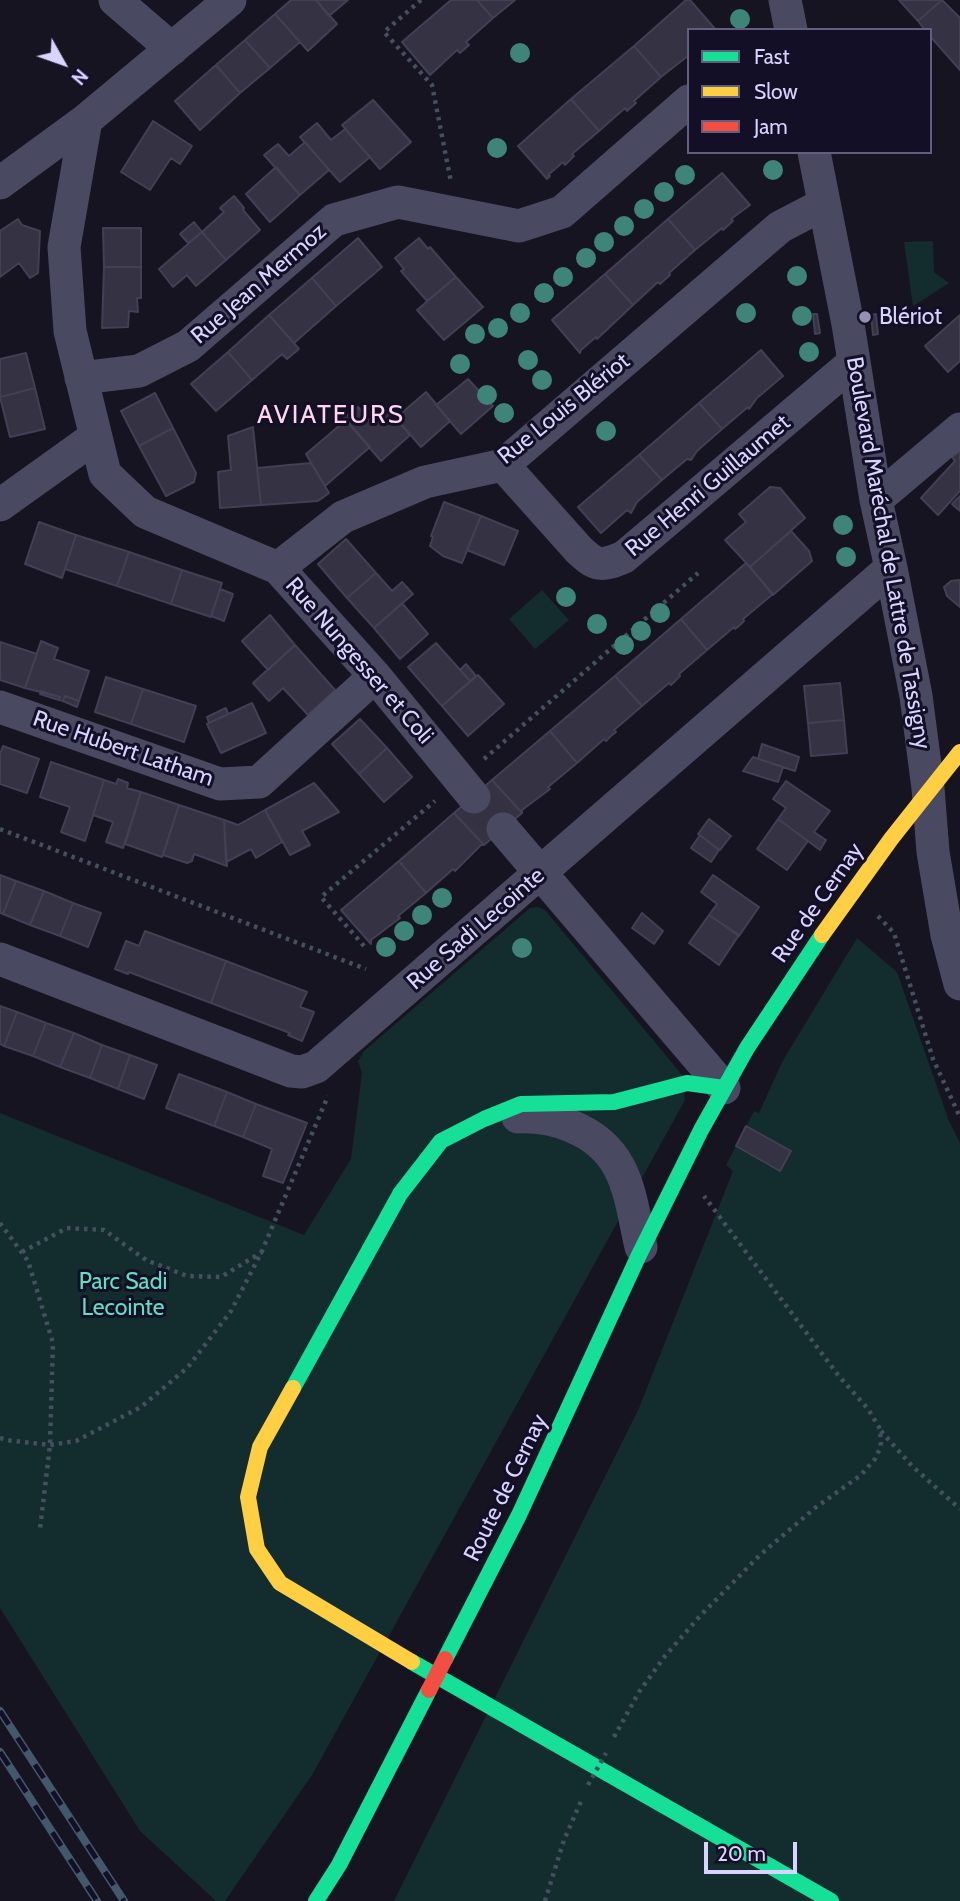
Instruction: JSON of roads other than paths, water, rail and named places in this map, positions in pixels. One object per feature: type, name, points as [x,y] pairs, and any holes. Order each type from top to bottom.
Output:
[{"type":"street","points":[[115,0],[172,49]]},
{"type":"street","points":[[0,183],[86,120],[230,0]]},
{"type":"street","name":"Rue Jean Mermoz","points":[[81,378],[139,370],[188,346],[334,220],[398,202],[519,226],[562,212],[687,103]]},
{"type":"street","name":"Rue Nungesser et Coli","points":[[86,120],[64,247],[70,331],[105,474],[145,512],[278,568],[374,676],[467,788]]},
{"type":"street","name":"Boulevard Maréchal de Lattre de Tassigny","points":[[814,154],[854,362],[876,500],[916,696],[933,852],[947,936],[960,984]]},
{"type":"street","name":"Rue Louis Blériot","points":[[278,568],[343,517],[425,482],[503,465],[780,227],[824,204]]},
{"type":"street","name":"Rue Henri Guillaumet","points":[[503,465],[579,550],[592,562],[607,565],[624,557],[854,362]]},
{"type":"street","points":[[876,500],[960,429]]},
{"type":"street","points":[[0,505],[96,437]]},
{"type":"street","name":"Rue Sadi Lecointe","points":[[0,959],[291,1071],[302,1072],[322,1062],[891,568]]},
{"type":"street","name":"Rue Hubert Latham","points":[[0,707],[220,783],[259,782],[374,676]]},
{"type":"street","name":"Rue de Cernay","points":[[724,1088],[769,1011],[853,890],[928,789],[960,752]]},
{"type":"street","points":[[503,829],[724,1088]]},
{"type":"street","points":[[724,1088],[687,1083],[614,1102],[521,1104],[484,1119],[442,1142],[400,1194],[260,1447],[248,1497],[257,1549],[280,1583],[447,1683],[831,1901]]},
{"type":"street","name":"Route de Cernay","points":[[316,1901],[339,1865],[482,1589],[559,1430],[642,1247],[724,1088]]},
{"type":"street","points":[[484,1119],[531,1117],[562,1122],[585,1132],[608,1148],[627,1186],[642,1247]]},
{"type":"tunnel","points":[[474,797],[503,829]]},
{"type":"railway","points":[[0,1711],[124,1901]]},
{"type":"railway","points":[[0,1752],[97,1901]]},
{"type":"place","name":"Blériot","points":[[865,317]]},
{"type":"district","name":"AVIATEURS","points":[[331,415]]},
{"type":"park label","name":"Parc Sadi Lecointe","points":[[123,1295]]}]
